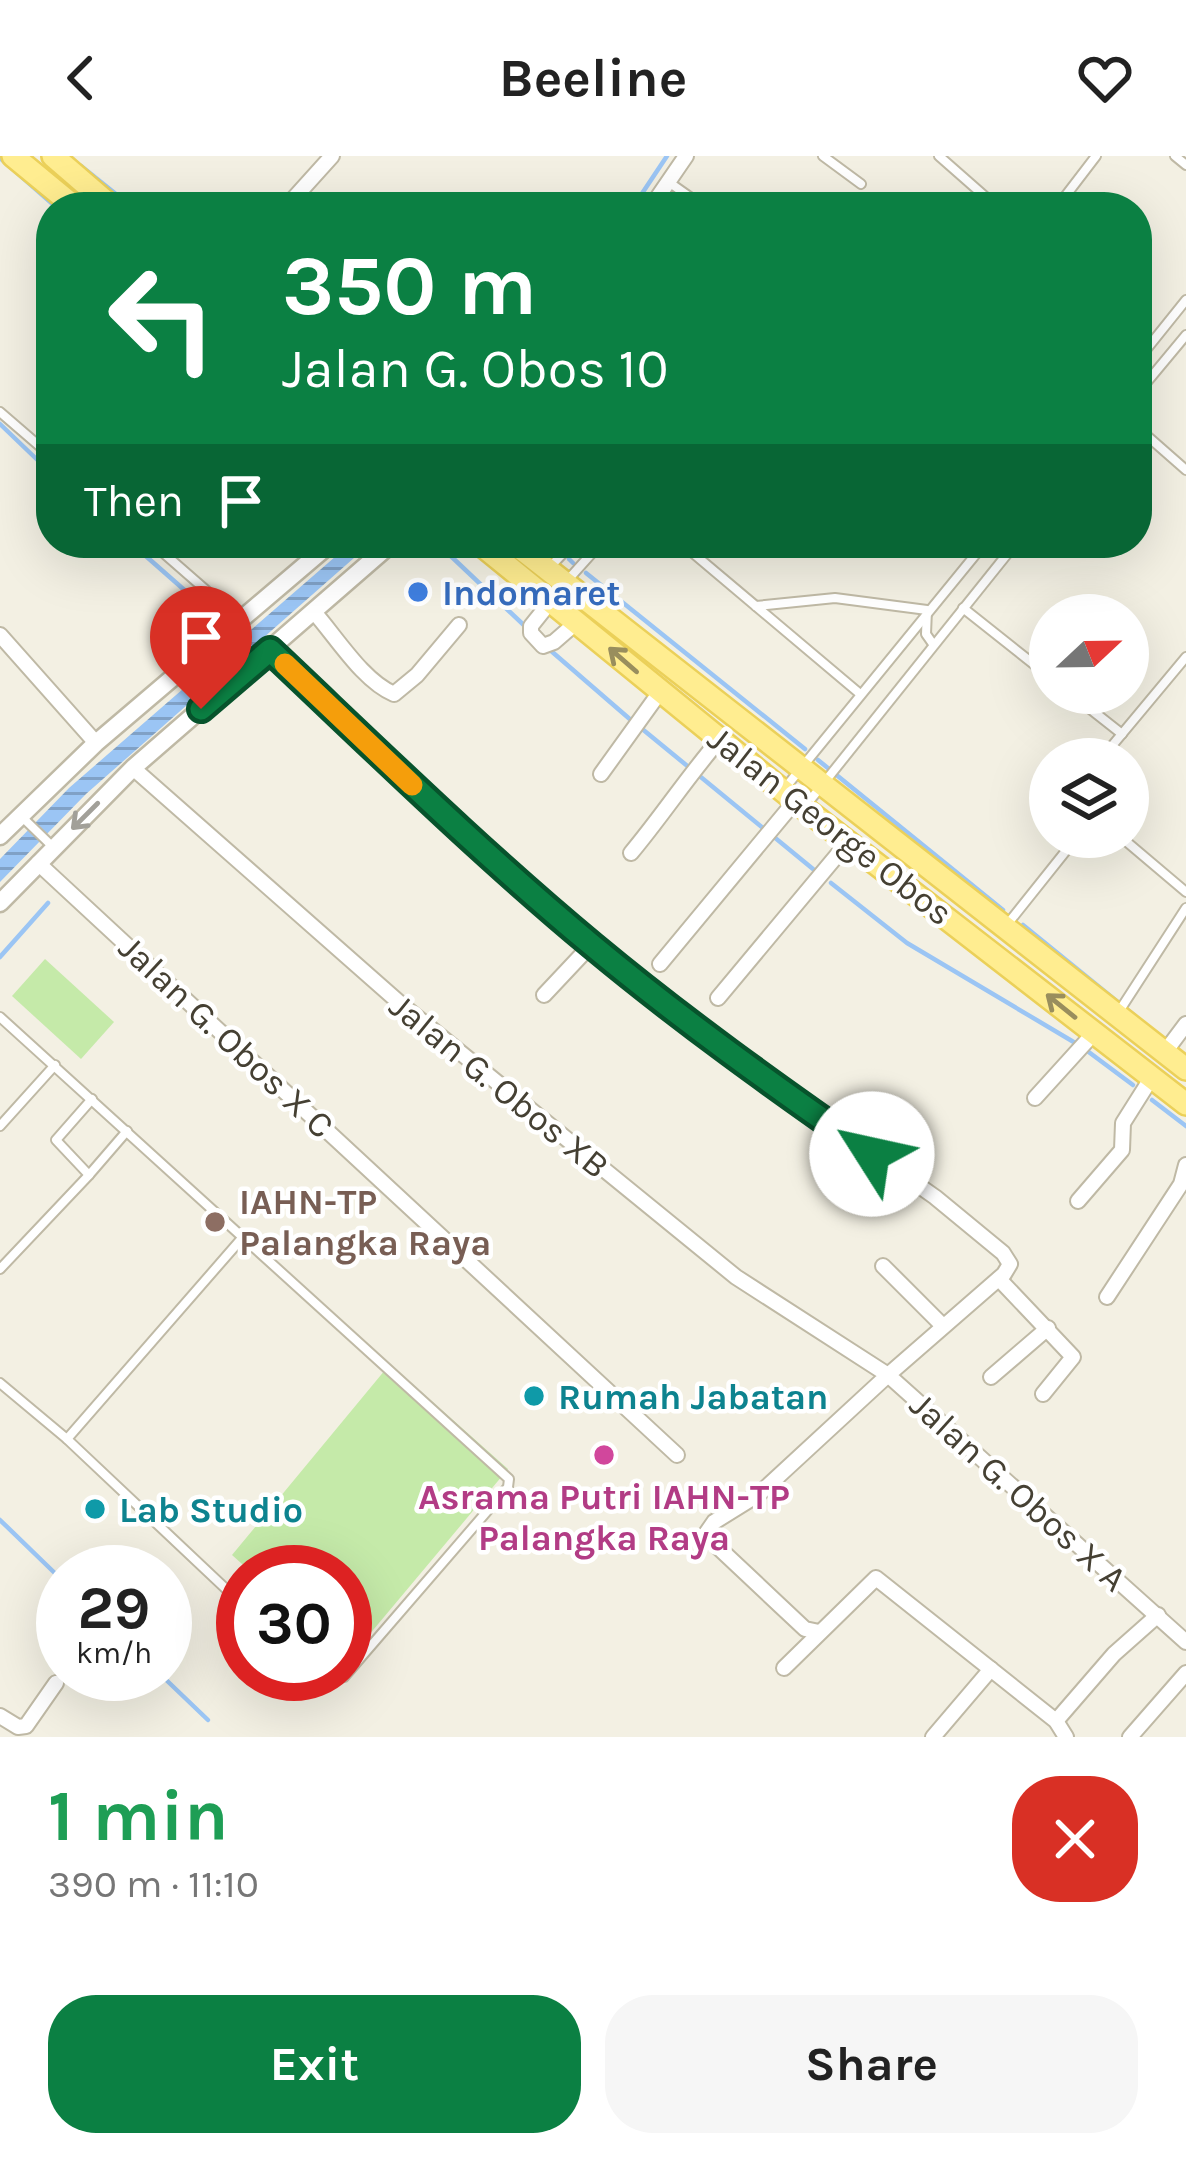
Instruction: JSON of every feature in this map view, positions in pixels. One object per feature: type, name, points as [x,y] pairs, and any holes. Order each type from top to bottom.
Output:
[{"type":"main road","points":[[13,156],[56,192]]},
{"type":"main road","points":[[62,159],[96,192]]},
{"type":"main road","name":"Jalan George Obos","points":[[506,558],[554,585],[799,769],[1186,1069]]},
{"type":"main road","name":"Jalan George Obos","points":[[528,558],[554,585],[577,622],[660,692],[1186,1104]]},
{"type":"street","points":[[300,192],[332,156]]},
{"type":"street","points":[[661,192],[686,156]]},
{"type":"street","points":[[45,183],[62,159]]},
{"type":"street","points":[[0,836],[26,820],[96,743],[313,558]]},
{"type":"street","points":[[0,903],[38,863],[48,842],[375,558]]},
{"type":"street","points":[[554,585],[530,626],[531,633],[543,646],[577,622]]},
{"type":"street","points":[[314,612],[369,675],[394,694],[459,625]]},
{"type":"street","points":[[0,635],[96,743]]},
{"type":"street","points":[[270,650],[482,850],[591,945],[719,1046],[987,1238],[1010,1264],[999,1279],[1073,1358],[1042,1394]]},
{"type":"street","points":[[601,774],[660,692]]},
{"type":"street","points":[[631,853],[672,794],[720,739]]},
{"type":"street","name":"Jalan G. Obos XB","points":[[133,768],[402,1005],[736,1277],[888,1375]]},
{"type":"street","points":[[660,964],[795,799]]},
{"type":"street","points":[[718,998],[848,841]]},
{"type":"street","name":"Jalan G. Obos X C","points":[[38,863],[677,1456]]},
{"type":"street","points":[[544,995],[591,945]]},
{"type":"street","points":[[1165,1052],[1186,1024]]},
{"type":"street","points":[[1035,1098],[1094,1033]]},
{"type":"street","points":[[1078,1201],[1121,1150],[1123,1123],[1152,1078]]},
{"type":"street","points":[[1107,1297],[1181,1184],[1186,1166]]},
{"type":"street","points":[[883,1266],[943,1326]]},
{"type":"street","name":"Jalan G. Obos X A","points":[[999,1279],[888,1375],[1186,1642]]},
{"type":"street","points":[[991,1378],[1048,1328]]},
{"type":"street","points":[[819,1632],[805,1628],[705,1535],[714,1522],[748,1503],[888,1375]]},
{"type":"street","points":[[784,1668],[876,1578],[1056,1721],[1066,1737]]},
{"type":"street","points":[[1056,1721],[1114,1654],[1158,1615]]},
{"type":"street","points":[[933,1737],[992,1669]]},
{"type":"street","points":[[1130,1737],[1186,1673]]},
{"type":"street","points":[[0,1716],[18,1727],[26,1726],[43,1701]]},
{"type":"lane","points":[[823,156],[861,184]]},
{"type":"lane","points":[[939,156],[981,192]]},
{"type":"lane","points":[[1068,192],[1096,156]]},
{"type":"lane","points":[[1175,156],[1186,165]]},
{"type":"lane","points":[[668,182],[681,192]]},
{"type":"lane","points":[[1152,342],[1186,300]]},
{"type":"lane","points":[[1152,376],[1186,335]]},
{"type":"lane","points":[[0,412],[36,443]]},
{"type":"lane","points":[[1152,441],[1186,470]]},
{"type":"lane","points":[[169,558],[239,619]]},
{"type":"lane","points":[[554,585],[566,558]]},
{"type":"lane","points":[[554,585],[584,558]]},
{"type":"lane","points":[[699,558],[859,693]]},
{"type":"lane","points":[[795,799],[799,769],[972,558]]},
{"type":"lane","points":[[795,799],[820,786],[1004,558]]},
{"type":"lane","points":[[755,606],[835,598],[927,610]]},
{"type":"lane","points":[[963,608],[1029,660]]},
{"type":"lane","points":[[927,610],[926,634],[933,644]]},
{"type":"lane","points":[[1119,738],[1186,657]]},
{"type":"lane","points":[[1097,714],[1122,734]]},
{"type":"lane","points":[[26,820],[48,842]]},
{"type":"lane","points":[[1005,928],[1060,858]]},
{"type":"lane","points":[[1145,858],[1186,892]]},
{"type":"lane","points":[[1117,1014],[1186,908]]},
{"type":"lane","points":[[0,1017],[509,1479],[508,1487],[372,1645]]},
{"type":"lane","points":[[0,1126],[55,1065]]},
{"type":"lane","points":[[89,1175],[56,1140],[92,1099]]},
{"type":"lane","points":[[0,1270],[127,1131]]},
{"type":"lane","points":[[67,1439],[243,1238]]},
{"type":"lane","points":[[0,1382],[216,1580]]},
{"type":"green space","points":[[45,959],[114,1022],[81,1059],[12,996]]},
{"type":"green space","points":[[390,1364],[508,1469],[372,1631],[372,1545],[240,1545]]},
{"type":"water","points":[[334,558],[354,558],[86,794],[0,882],[0,859],[69,788]]},
{"type":"waterway","points":[[643,192],[667,156]]},
{"type":"waterway","points":[[0,158],[39,192]]},
{"type":"waterway","points":[[81,166],[113,192]]},
{"type":"waterway","points":[[0,424],[36,459]]},
{"type":"waterway","points":[[148,558],[223,624]]},
{"type":"waterway","points":[[453,558],[529,630]]},
{"type":"waterway","points":[[569,559],[573,563]]},
{"type":"waterway","points":[[586,573],[805,749]]},
{"type":"waterway","points":[[550,650],[632,721]]},
{"type":"waterway","points":[[641,728],[813,869]]},
{"type":"waterway","points":[[818,760],[1003,910]]},
{"type":"waterway","points":[[831,883],[907,943],[1077,1044]]},
{"type":"waterway","points":[[0,957],[48,903]]},
{"type":"waterway","points":[[1023,925],[1135,1016]]},
{"type":"waterway","points":[[1086,1050],[1133,1085]]},
{"type":"waterway","points":[[1152,1100],[1186,1126]]},
{"type":"waterway","points":[[0,1520],[36,1555]]},
{"type":"waterway","points":[[188,1701],[208,1720]]},
{"type":"slow traffic","points":[[285,664],[412,785]]},
{"type":"place","name":"Indomaret","points":[[418,592]]},
{"type":"place","name":"IAHN-TP Palangka Raya","points":[[215,1222]]},
{"type":"place","name":"Rumah Jabatan","points":[[534,1396]]},
{"type":"place","name":"Asrama Putri IAHN-TP Palangka Raya","points":[[604,1455]]},
{"type":"place","name":"Lab Studio","points":[[95,1509]]},
{"type":"route","points":[[201,709],[270,650],[482,850],[595,948],[719,1046],[872,1154]]}]
